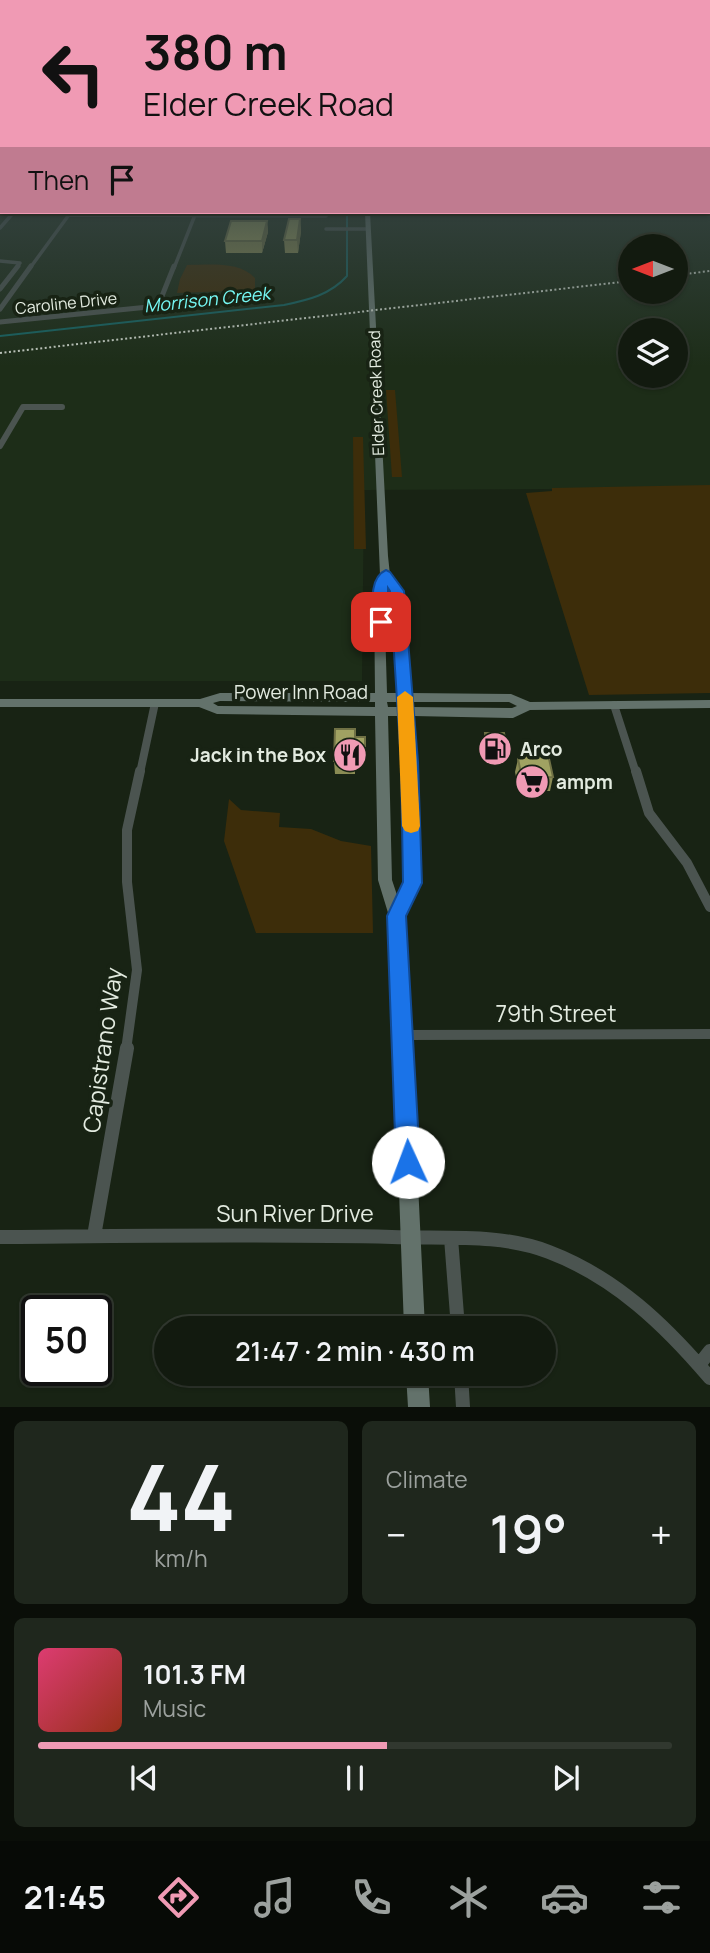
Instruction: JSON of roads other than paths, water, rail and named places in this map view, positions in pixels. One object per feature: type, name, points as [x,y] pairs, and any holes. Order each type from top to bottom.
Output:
[{"type":"main road","name":"Elder Creek Road","points":[[386,575],[379,593],[385,880],[397,916],[415,1316]]},
{"type":"main road","name":"Elder Creek Road","points":[[386,575],[397,591],[406,705],[413,883],[397,916]]},
{"type":"main road","name":"Power Inn Road","points":[[0,703],[200,704],[217,710],[406,705],[513,713],[528,706],[710,704]]},
{"type":"main road","points":[[418,1386],[419,1407]]},
{"type":"street","points":[[0,309],[53,235]]},
{"type":"street","name":"Caroline Drive","points":[[0,322],[158,306],[187,235]]},
{"type":"street","name":"Elder Creek Road","points":[[368,235],[386,575]]},
{"type":"street","points":[[0,261],[20,263],[0,289]]},
{"type":"street","points":[[0,446],[23,407],[62,407]]},
{"type":"street","name":"Capistrano Way","points":[[94,1236],[134,1005],[137,970],[127,882],[127,830],[155,703]]},
{"type":"street","points":[[614,705],[649,813],[687,863],[710,907]]},
{"type":"street","name":"79th Street","points":[[403,1035],[710,1034]]},
{"type":"street","name":"Sun River Drive","points":[[0,1237],[379,1235],[512,1242],[547,1251],[583,1267],[644,1308],[710,1378]]},
{"type":"street","points":[[451,1238],[456,1316]]},
{"type":"street","points":[[699,1365],[710,1351]]},
{"type":"street","points":[[462,1386],[463,1407]]},
{"type":"waterway","name":"Morrison Creek","points":[[0,336],[302,301],[333,288],[347,276],[347,235]]},
{"type":"railway","points":[[688,274],[710,271]]},
{"type":"railway","points":[[0,353],[618,282]]},
{"type":"place","name":"Arco","points":[[495,749]]},
{"type":"place","name":"Jack in the Box","points":[[350,755]]},
{"type":"place","name":"ampm","points":[[532,782]]}]
